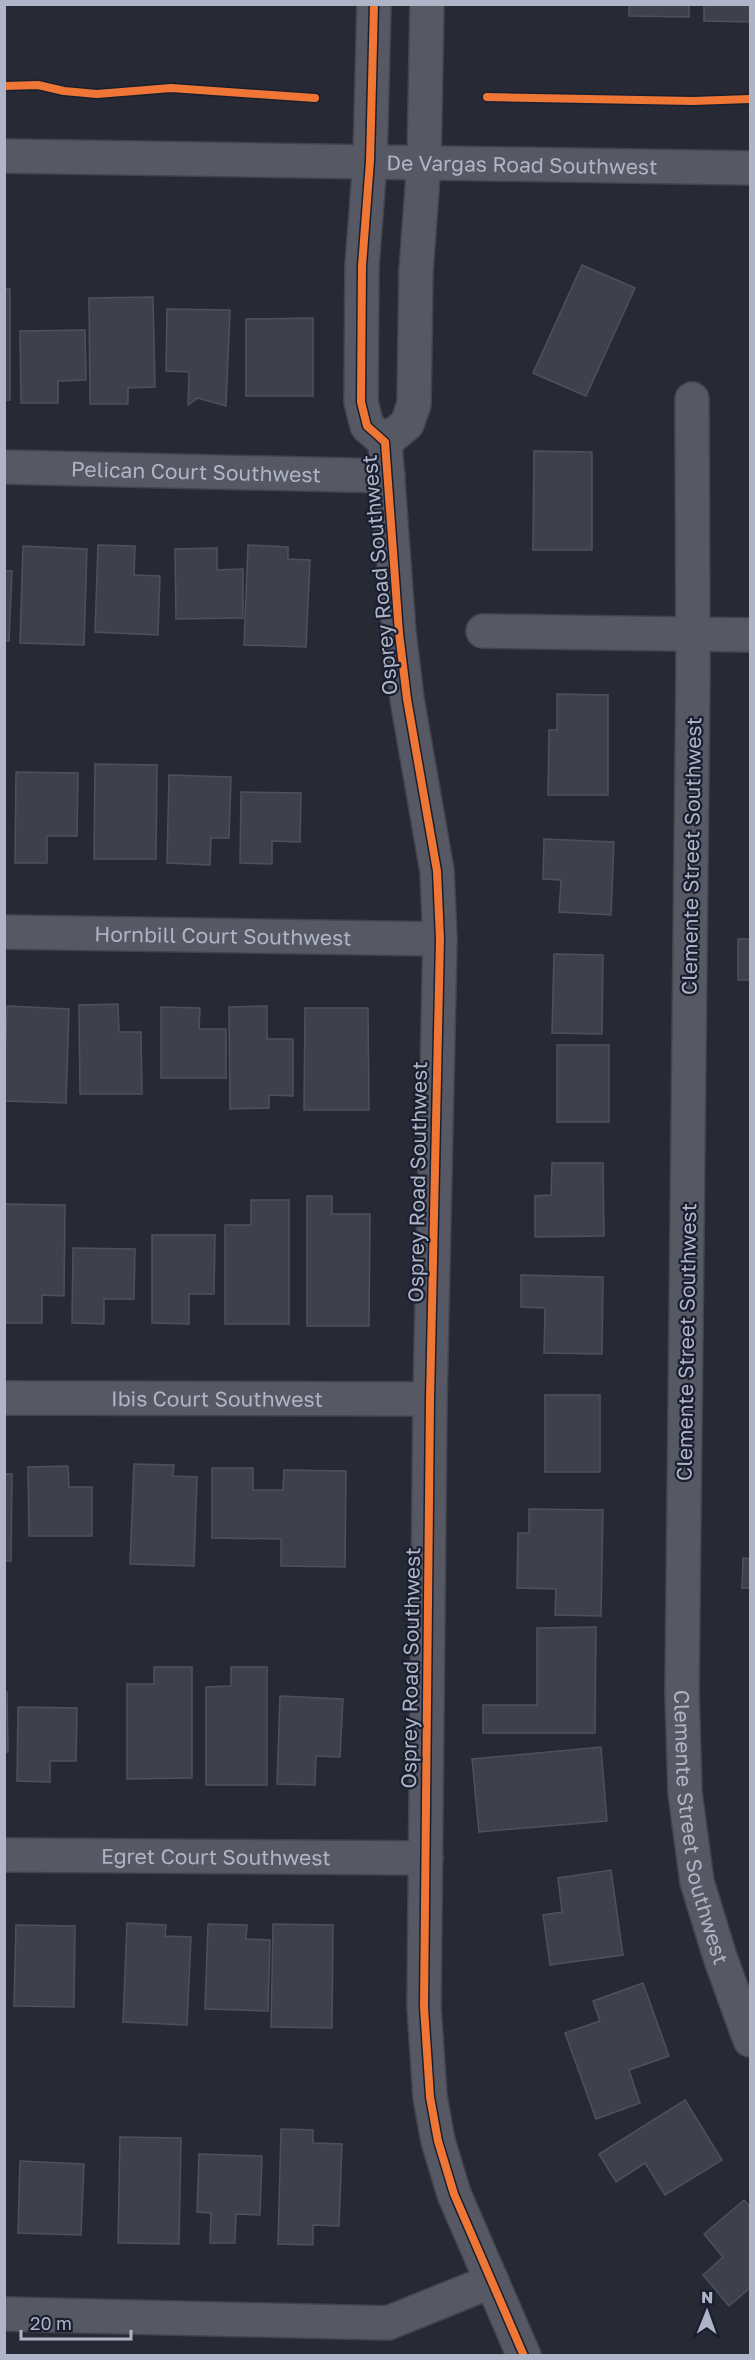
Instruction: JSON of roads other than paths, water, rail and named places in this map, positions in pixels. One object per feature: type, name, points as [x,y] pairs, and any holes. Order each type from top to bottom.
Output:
[{"type":"street","name":"Osprey Road Southwest","points":[[374,4],[370,161],[362,266],[361,402],[367,426],[385,442],[399,633],[407,699],[436,872],[440,939],[430,1399],[424,2007],[430,2097],[438,2141],[454,2194],[524,2355]]},
{"type":"street","name":"Osprey Road Southwest","points":[[385,442],[406,424],[414,404],[416,271],[424,162],[427,4]]},
{"type":"street","name":"De Vargas Road Southwest","points":[[4,156],[750,168]]},
{"type":"street","name":"Clemente Street Southwest","points":[[692,399],[693,634],[682,1693],[685,1793],[698,1882],[720,1957],[750,2040]]},
{"type":"street","name":"Pelican Court Southwest","points":[[4,467],[388,476]]},
{"type":"street","points":[[483,631],[750,635]]},
{"type":"street","name":"Hornbill Court Southwest","points":[[4,932],[440,939]]},
{"type":"street","name":"Ibis Court Southwest","points":[[4,1398],[430,1399]]},
{"type":"street","name":"Egret Court Southwest","points":[[4,1855],[426,1858]]},
{"type":"street","points":[[4,2314],[388,2323],[492,2281]]}]
